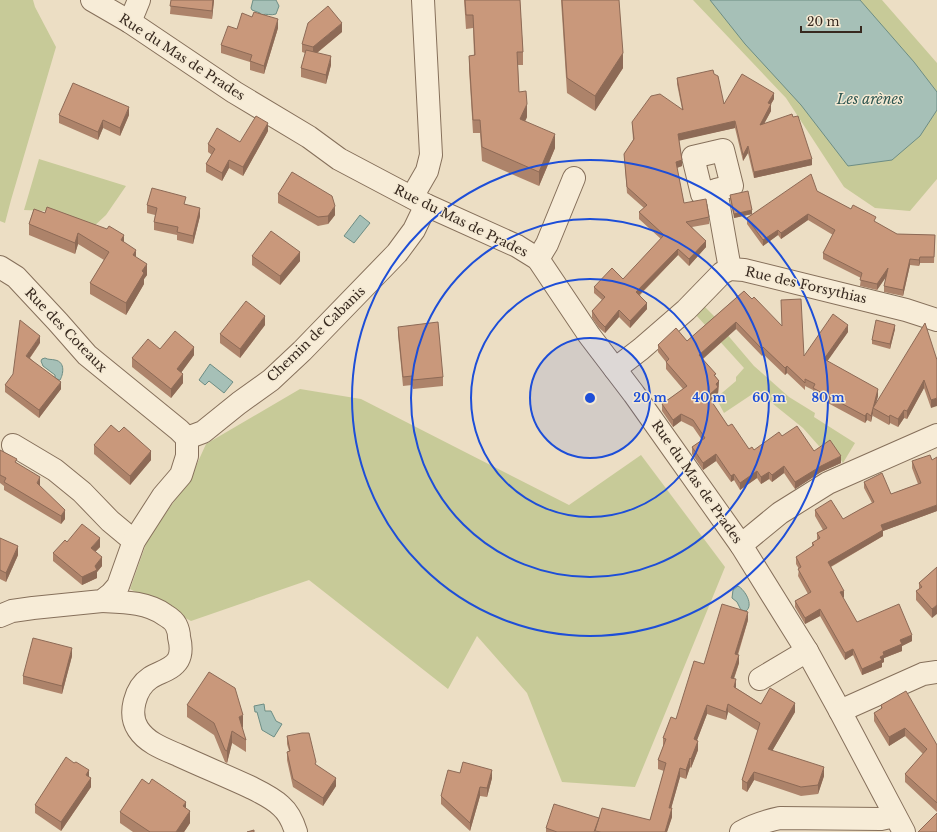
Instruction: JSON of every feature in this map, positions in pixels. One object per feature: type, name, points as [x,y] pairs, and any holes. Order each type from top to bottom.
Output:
[{"type":"street","name":"Rue du Mas de Prades","points":[[92,0],[130,22],[234,92],[309,137],[339,159],[419,201],[517,246],[538,260],[589,336],[634,394],[741,545],[807,651],[900,824]]},
{"type":"street","points":[[130,22],[139,0]]},
{"type":"street","name":"Chemin de Cabanis","points":[[187,438],[203,432],[271,380],[302,351],[397,253],[414,230],[419,201],[431,155],[423,0]]},
{"type":"street","points":[[538,260],[547,244],[574,178]]},
{"type":"street","points":[[716,190],[730,269]]},
{"type":"street","name":"Rue des Coteaux","points":[[0,268],[16,278],[87,354],[187,438]]},
{"type":"street","name":"Rue des Forsythias","points":[[615,370],[686,310],[722,273],[730,269],[744,270],[906,310],[937,320]]},
{"type":"street","points":[[741,545],[780,513],[828,483],[937,436]]},
{"type":"street","points":[[102,601],[112,594],[118,586],[134,542],[163,496],[181,475],[187,456],[187,438]]},
{"type":"street","points":[[13,445],[55,470],[82,492],[110,521],[134,542]]},
{"type":"street","points":[[0,616],[12,611],[102,601],[128,602],[149,606],[161,612],[173,621],[178,630],[181,645],[180,656],[177,662],[172,666],[149,678],[136,696],[133,706],[134,719],[137,728],[144,736],[163,749],[238,782],[281,806],[288,814],[296,832]]},
{"type":"street","points":[[760,679],[807,651]]},
{"type":"street","points":[[840,711],[923,674],[937,672]]},
{"type":"street","points":[[740,832],[750,826],[780,818],[881,819],[900,824]]},
{"type":"green space","points":[[0,0],[33,0],[35,7],[56,47],[5,223],[0,221]]},
{"type":"green space","name":"Les arènes","points":[[693,0],[882,0],[937,63],[937,179],[910,211],[875,208],[844,187],[786,98]]},
{"type":"green space","points":[[39,159],[126,186],[106,215],[92,228],[45,211],[24,210]]},
{"type":"green space","points":[[705,307],[715,317],[714,319],[754,366],[789,397],[815,413],[814,417],[855,443],[843,463],[831,445],[819,446],[803,428],[757,391],[724,413],[716,398],[736,381],[736,377],[744,368],[696,315]]},
{"type":"green space","points":[[300,389],[361,399],[569,505],[641,455],[725,567],[635,787],[562,782],[527,693],[477,636],[448,689],[309,580],[191,621],[130,589],[147,541],[192,475],[206,444]]},
{"type":"water","points":[[253,0],[276,0],[279,6],[276,14],[262,15],[252,10]]},
{"type":"water","name":"Les arènes","points":[[710,0],[860,0],[914,62],[937,92],[937,110],[920,136],[892,160],[848,166],[801,105],[745,44]]},
{"type":"water","points":[[360,215],[370,223],[354,243],[344,236]]},
{"type":"water","points":[[45,358],[61,363],[63,372],[60,380],[55,378],[55,375],[43,366],[41,361]]},
{"type":"water","points":[[210,364],[233,382],[224,393],[209,381],[205,385],[199,380]]},
{"type":"water","points":[[738,586],[748,598],[749,605],[746,611],[741,610],[737,602],[732,598],[733,590]]},
{"type":"water","points":[[264,704],[265,711],[271,711],[276,721],[282,724],[274,737],[262,730],[257,712],[255,712],[254,706]]},
{"type":"building","points":[[171,0],[213,0],[212,11],[170,6]]},
{"type":"building","points":[[465,0],[520,0],[523,52],[517,52],[519,92],[526,91],[527,104],[520,119],[555,134],[539,172],[482,147],[480,120],[473,120],[469,56],[475,55],[473,15],[466,15]]},
{"type":"building","points":[[562,0],[619,0],[623,53],[595,96],[567,78]]},
{"type":"building","points":[[328,6],[342,23],[313,47],[302,44],[308,23]]},
{"type":"building","points":[[254,12],[278,19],[264,66],[250,61],[252,55],[221,45],[228,26],[237,29],[242,13],[252,17]]},
{"type":"building","points":[[306,50],[331,56],[326,75],[301,68]]},
{"type":"building","points":[[713,70],[714,74],[718,76],[724,104],[742,74],[774,93],[768,103],[771,104],[760,125],[792,114],[793,117],[798,116],[812,159],[754,172],[748,146],[743,155],[735,121],[678,134],[682,160],[676,162],[684,203],[706,199],[709,217],[686,222],[706,241],[689,259],[678,249],[636,292],[647,303],[630,321],[619,310],[605,327],[592,311],[605,297],[594,287],[612,268],[623,279],[664,235],[639,212],[647,205],[627,187],[624,154],[634,139],[632,122],[651,96],[660,94],[683,110],[677,78]]},
{"type":"building","points":[[73,83],[129,107],[120,128],[103,120],[98,132],[59,115]]},
{"type":"building","points":[[256,116],[268,123],[243,167],[229,160],[222,173],[206,164],[215,149],[208,144],[217,128],[240,142]]},
{"type":"building","points":[[292,172],[332,196],[335,206],[328,216],[318,217],[278,194]]},
{"type":"building","points":[[811,174],[817,191],[851,209],[853,205],[876,217],[874,221],[897,234],[935,235],[934,257],[920,257],[919,260],[910,259],[903,290],[884,286],[888,268],[877,284],[860,280],[862,273],[823,253],[835,230],[808,214],[781,233],[778,230],[763,240],[747,218]]},
{"type":"building","points":[[152,188],[186,197],[184,204],[200,208],[193,236],[177,232],[178,227],[154,222],[157,208],[147,205]]},
{"type":"building","points":[[748,191],[752,210],[734,214],[730,195]]},
{"type":"building","points":[[47,207],[107,229],[109,226],[124,235],[121,240],[136,250],[133,255],[147,264],[142,271],[144,273],[126,303],[90,283],[109,252],[78,233],[75,243],[29,224],[34,209],[45,213]]},
{"type":"building","points":[[271,231],[300,252],[280,276],[252,256]]},
{"type":"building","points":[[744,291],[752,299],[754,297],[782,326],[781,300],[801,299],[804,356],[833,314],[848,325],[824,359],[878,389],[871,416],[867,413],[865,416],[813,388],[815,384],[805,379],[805,383],[787,366],[785,368],[763,347],[762,349],[736,322],[699,355],[716,374],[714,375],[719,381],[716,384],[718,387],[708,396],[728,426],[732,424],[749,449],[752,447],[754,450],[779,432],[782,436],[797,426],[814,451],[830,440],[841,456],[795,482],[784,466],[772,475],[769,472],[761,477],[757,471],[740,483],[734,474],[731,476],[716,454],[703,463],[692,447],[705,438],[693,420],[681,414],[673,420],[662,404],[687,386],[666,362],[669,359],[658,345],[676,328],[687,341]]},
{"type":"building","points":[[246,301],[265,316],[240,349],[220,334]]},
{"type":"building","points":[[20,320],[40,336],[26,356],[61,382],[39,410],[5,385],[13,374]]},
{"type":"building","points":[[876,320],[895,325],[890,344],[872,340]]},
{"type":"building","points":[[438,322],[443,377],[413,380],[412,376],[403,377],[398,327]]},
{"type":"building","points":[[925,323],[937,360],[937,398],[931,400],[924,380],[907,411],[904,410],[898,419],[890,415],[889,417],[873,408]]},
{"type":"building","points":[[175,331],[194,347],[177,369],[183,374],[171,389],[132,358],[148,339],[160,349]]},
{"type":"building","points":[[111,425],[119,432],[124,427],[151,451],[130,476],[94,445]]},
{"type":"building","points":[[0,450],[17,459],[15,462],[40,477],[37,483],[65,510],[61,516],[4,482],[6,478],[0,475]]},
{"type":"building","points":[[930,455],[932,460],[937,457],[937,505],[881,525],[883,530],[828,562],[844,591],[840,592],[857,622],[899,604],[912,635],[900,640],[902,644],[883,652],[884,655],[880,657],[882,660],[862,669],[853,649],[845,653],[820,609],[805,618],[795,601],[811,592],[798,569],[801,567],[796,557],[814,545],[812,543],[820,538],[817,533],[827,528],[815,510],[831,500],[843,519],[874,502],[864,482],[882,473],[891,494],[921,483],[912,461]]},
{"type":"building","points":[[82,524],[100,538],[91,548],[102,557],[95,566],[97,570],[82,577],[53,553],[65,540],[67,542]]},
{"type":"building","points":[[0,538],[18,546],[6,573],[0,570]]},
{"type":"building","points":[[937,567],[937,605],[932,609],[916,591],[922,587],[919,583]]},
{"type":"building","points":[[722,604],[748,612],[735,654],[739,655],[731,678],[736,679],[734,687],[761,704],[770,688],[795,703],[768,749],[824,767],[818,785],[801,787],[754,772],[747,783],[742,780],[760,723],[728,704],[726,712],[707,705],[694,739],[698,741],[691,759],[690,758],[686,770],[680,768],[669,808],[672,808],[665,832],[595,831],[602,808],[650,820],[666,763],[658,760],[666,739],[663,738],[671,717],[676,719],[694,661],[704,664]]},
{"type":"building","points":[[33,638],[72,648],[62,686],[23,676]]},
{"type":"building","points":[[209,672],[235,688],[243,715],[239,717],[246,740],[232,731],[227,751],[225,750],[214,723],[187,705]]},
{"type":"building","points":[[906,691],[937,745],[937,803],[905,774],[927,749],[905,728],[889,737],[874,713],[882,708],[881,705]]},
{"type":"building","points":[[309,733],[316,762],[315,764],[336,778],[323,798],[293,779],[287,752],[290,751],[287,736]]},
{"type":"building","points":[[66,757],[74,763],[76,762],[89,770],[86,775],[91,778],[61,822],[35,805]]},
{"type":"building","points":[[463,762],[492,770],[487,788],[480,787],[470,823],[441,796],[448,770],[460,773]]},
{"type":"building","points":[[142,779],[149,784],[152,779],[186,802],[183,806],[190,811],[176,832],[150,832],[120,812]]},
{"type":"building","points":[[554,804],[599,818],[594,832],[557,832],[546,828]]},
{"type":"building","points":[[937,813],[937,832],[918,832]]}]
